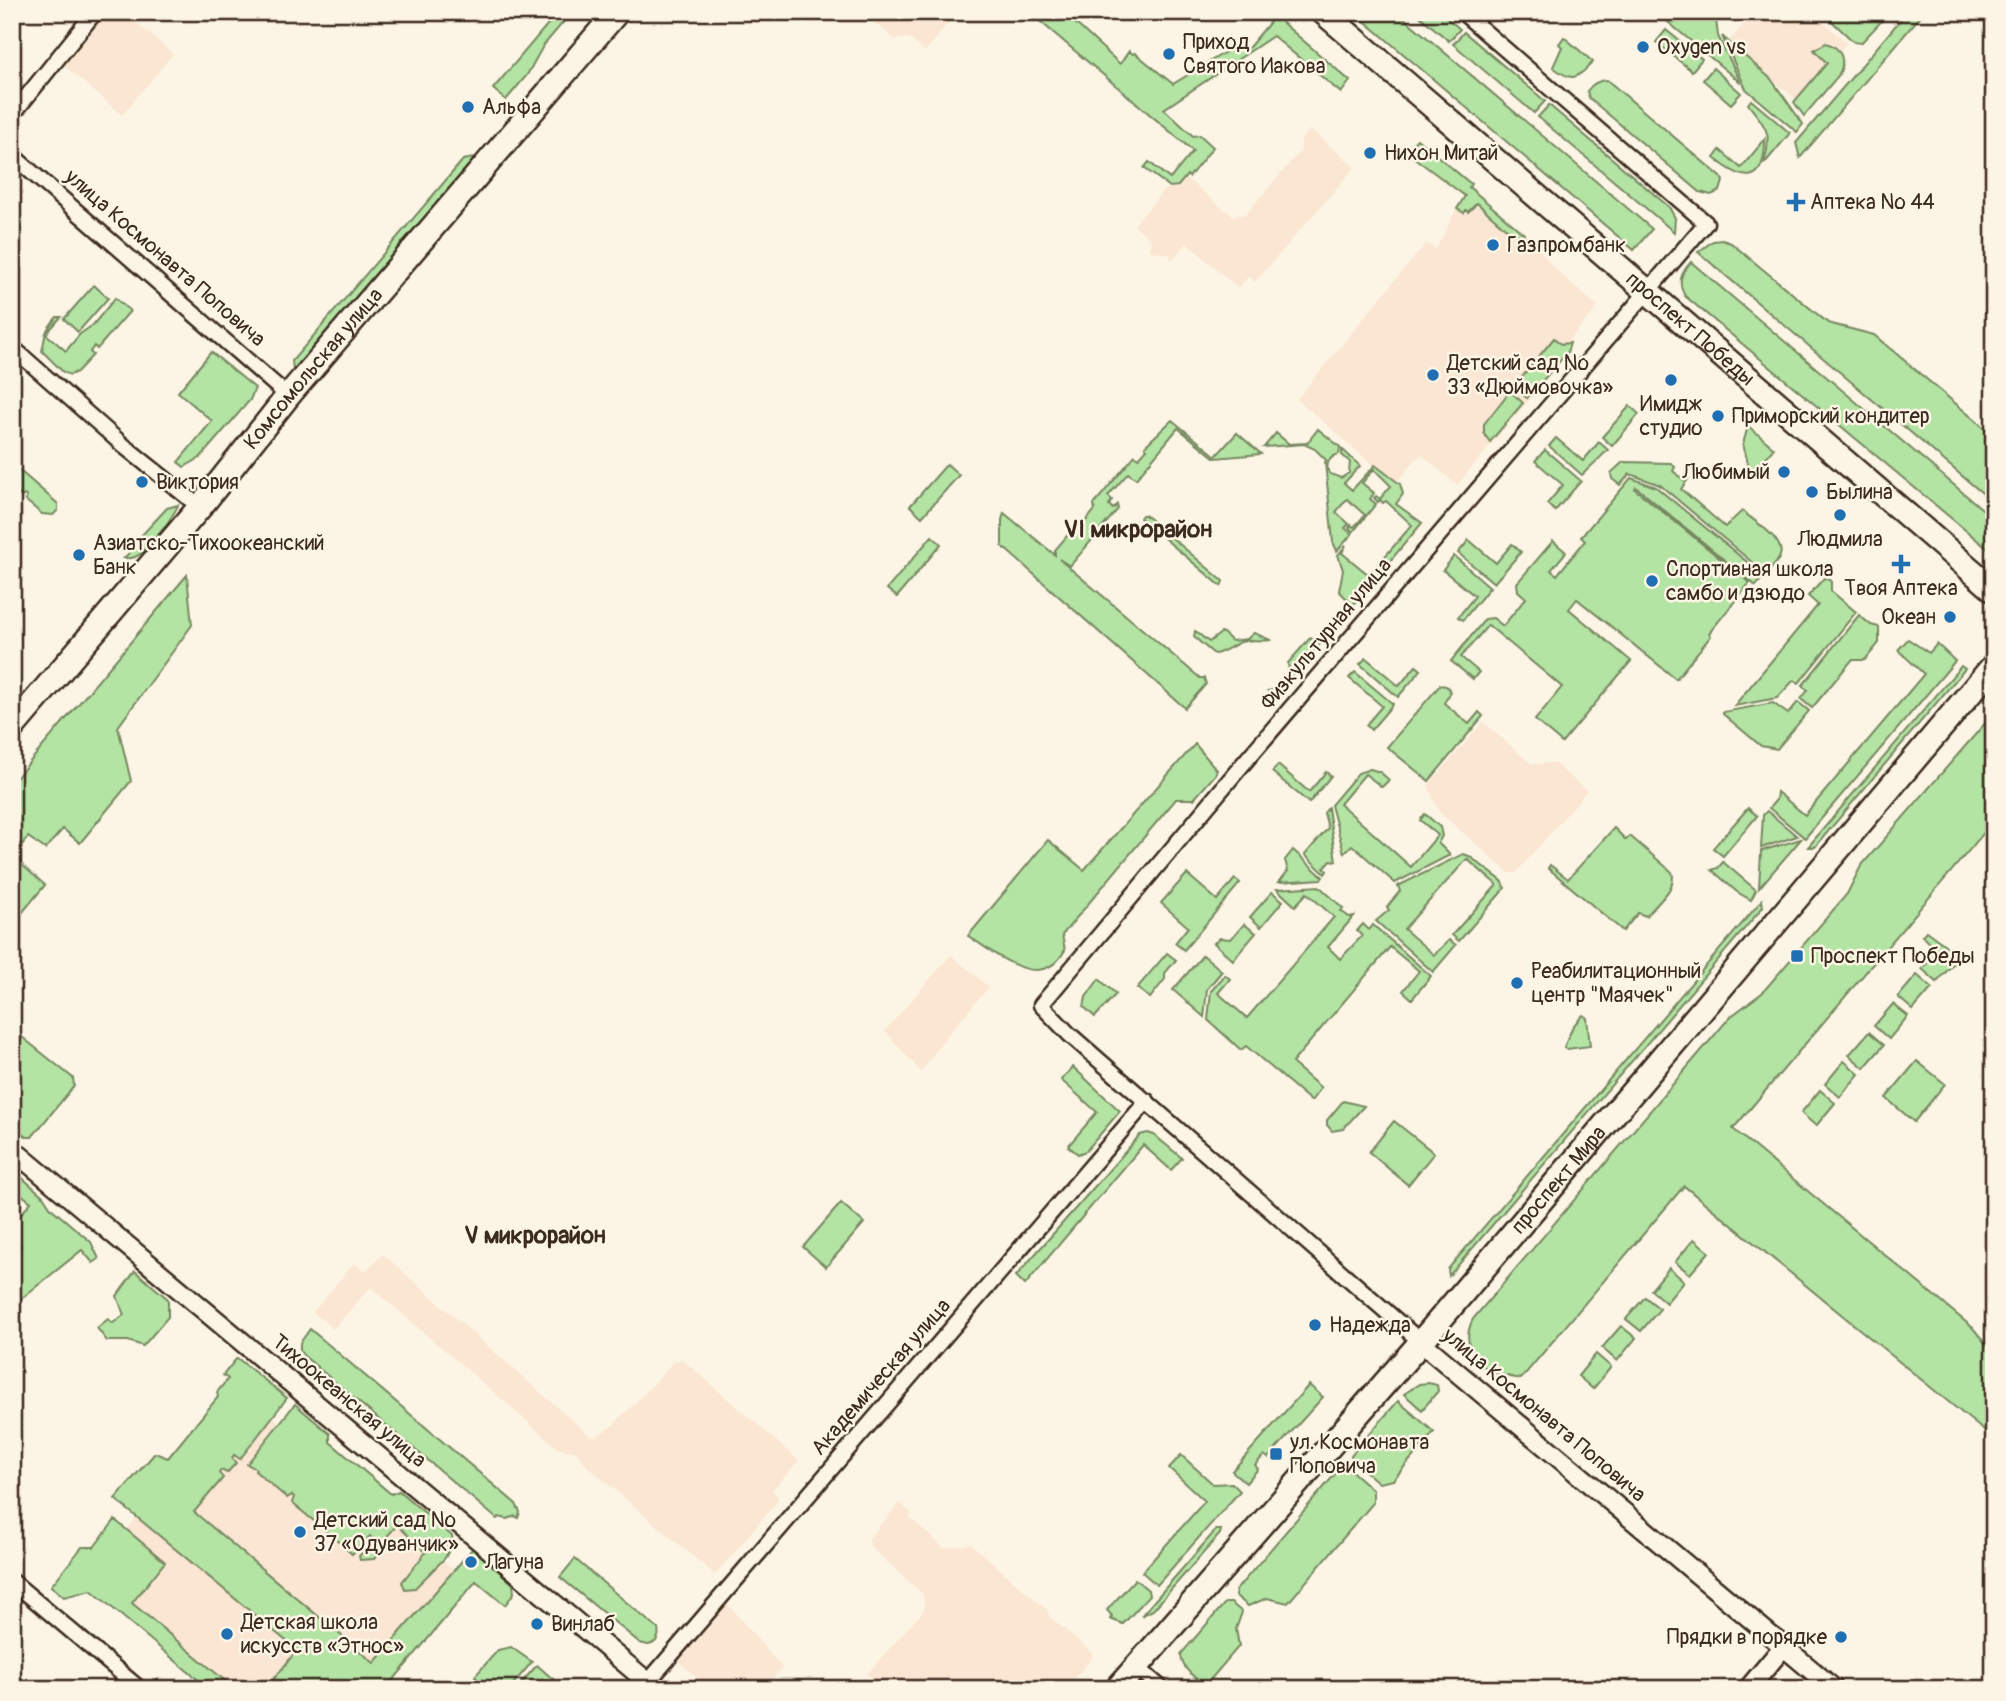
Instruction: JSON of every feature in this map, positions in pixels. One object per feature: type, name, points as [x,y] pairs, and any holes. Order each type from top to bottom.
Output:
[{"type":"main road","name":"Комсомольская улица","points":[[12,728],[200,507],[288,396],[617,12]]},
{"type":"main road","name":"проспект Победы","points":[[1323,12],[1994,590]]},
{"type":"main road","name":"проспект Мира","points":[[1117,1689],[1422,1342],[1994,664]]},
{"type":"street","points":[[12,115],[95,12]]},
{"type":"street","name":"Физкультурная улица","points":[[1041,1005],[1706,223],[1462,12]]},
{"type":"street","name":"улица Космонавта Поповича","points":[[12,155],[288,396]]},
{"type":"street","points":[[12,347],[124,446],[200,507]]},
{"type":"street","name":"улица Космонавта Поповича","points":[[1041,1005],[1069,1034],[1422,1342],[1834,1689]]},
{"type":"street","name":"Академическая улица","points":[[652,1685],[1147,1101]]},
{"type":"street","name":"Тихоокеанская улица","points":[[12,1149],[652,1685]]},
{"type":"street","points":[[12,1581],[140,1689]]},
{"type":"street","points":[[1748,1689],[1784,1646]]},
{"type":"street","points":[[1137,1667],[1161,1689]]},
{"type":"shaded area","points":[[108,12],[124,12],[173,54],[122,115],[63,65]]},
{"type":"shaded area","points":[[879,12],[957,12],[925,52],[909,38],[894,39],[875,23]]},
{"type":"shaded area","points":[[1754,12],[1812,12],[1847,43],[1796,100],[1729,41]]},
{"type":"shaded area","points":[[1310,129],[1355,167],[1255,282],[1249,276],[1238,288],[1187,243],[1172,260],[1169,254],[1150,251],[1151,240],[1134,225],[1165,189],[1175,188],[1184,177],[1233,216],[1246,214],[1301,150],[1301,140]]},
{"type":"shaded area","name":"Детский сад № 33 «Дюймовочка»","points":[[1467,189],[1540,250],[1552,266],[1598,307],[1564,346],[1570,351],[1457,485],[1421,454],[1395,484],[1297,399],[1426,243],[1436,249]]},
{"type":"shaded area","points":[[1483,722],[1531,764],[1554,763],[1587,791],[1516,873],[1509,873],[1439,812],[1428,786]]},
{"type":"shaded area","points":[[951,955],[989,987],[947,1035],[921,1072],[885,1031]]},
{"type":"shaded area","points":[[383,1254],[590,1436],[597,1436],[611,1427],[672,1363],[682,1359],[799,1461],[772,1490],[778,1496],[776,1503],[715,1575],[587,1466],[576,1452],[558,1448],[371,1287],[333,1329],[313,1312],[354,1263],[365,1271]]},
{"type":"shaded area","name":"Детский сад № 37 «Одуванчик»","points":[[241,1390],[461,1576],[367,1689],[208,1689],[83,1583]]},
{"type":"shaded area","points":[[900,1503],[912,1514],[910,1518],[944,1548],[971,1544],[1092,1653],[1092,1658],[1065,1689],[884,1689],[867,1674],[924,1610],[923,1594],[870,1547],[869,1538]]},
{"type":"shaded area","points":[[727,1603],[782,1668],[764,1689],[710,1689],[678,1661]]},
{"type":"green space","points":[[558,12],[572,12],[543,46],[527,75],[506,100],[493,89]]},
{"type":"green space","points":[[1029,12],[1063,12],[1120,64],[1129,51],[1135,53],[1173,84],[1237,45],[1245,52],[1270,22],[1260,12],[1270,12],[1350,81],[1341,93],[1273,36],[1164,109],[1193,136],[1200,135],[1213,147],[1189,177],[1187,175],[1178,186],[1170,187],[1144,168],[1149,162],[1170,179],[1193,151]]},
{"type":"green space","points":[[1354,12],[1397,12],[1652,229],[1634,250]]},
{"type":"green space","points":[[1415,12],[1440,12],[1460,29],[1449,41]]},
{"type":"green space","points":[[1656,12],[1715,12],[1718,36],[1741,83]]},
{"type":"green space","points":[[1822,12],[1890,12],[1861,43],[1854,42]]},
{"type":"green space","points":[[1907,12],[1924,12],[1800,158],[1796,143]]},
{"type":"green space","points":[[1666,30],[1702,59],[1692,71],[1656,42]]},
{"type":"green space","points":[[1464,32],[1545,101],[1534,113],[1453,44]]},
{"type":"green space","points":[[1722,36],[1771,79],[1803,124],[1797,132],[1746,89]]},
{"type":"green space","points":[[1564,37],[1593,62],[1574,77],[1553,67],[1562,47],[1559,44]]},
{"type":"green space","points":[[1826,43],[1839,52],[1842,66],[1838,76],[1804,116],[1794,102],[1827,63],[1814,50]]},
{"type":"green space","points":[[1713,68],[1741,93],[1731,104],[1703,80]]},
{"type":"green space","points":[[1607,80],[1721,177],[1723,181],[1720,191],[1711,195],[1700,192],[1589,98],[1587,91],[1591,86]]},
{"type":"green space","points":[[1751,100],[1790,133],[1764,164],[1768,145],[1767,132],[1748,104]]},
{"type":"green space","points":[[1549,105],[1669,207],[1675,218],[1674,232],[1538,117]]},
{"type":"green space","points":[[1417,139],[1471,184],[1469,187],[1524,234],[1525,239],[1505,228],[1477,203],[1468,212],[1457,209],[1465,196],[1405,151]]},
{"type":"green space","points":[[1765,139],[1761,165],[1751,176],[1735,172],[1714,158],[1720,150],[1741,168]]},
{"type":"green space","points":[[474,158],[470,166],[293,370],[292,361],[463,160]]},
{"type":"green space","points":[[1713,241],[1731,243],[1828,323],[1874,335],[1994,436],[1994,503],[1698,252]]},
{"type":"green space","points":[[1691,262],[1994,519],[1994,554],[1685,296],[1681,278]]},
{"type":"green space","points":[[94,285],[108,298],[78,332],[64,319]]},
{"type":"green space","points":[[115,298],[130,311],[97,349],[94,346],[90,352],[93,355],[77,372],[70,375],[63,372],[42,351],[46,333],[49,327],[57,317],[61,317],[46,334],[66,351],[80,334],[93,325]]},
{"type":"green space","points":[[1554,338],[1561,344],[1570,343],[1567,353],[1527,398],[1514,387]]},
{"type":"green space","points":[[211,352],[255,388],[250,400],[200,458],[184,467],[178,462],[212,421],[178,392]]},
{"type":"green space","points":[[1510,391],[1523,403],[1490,442],[1484,434],[1484,424]]},
{"type":"green space","points":[[1630,406],[1639,414],[1612,446],[1602,437]]},
{"type":"green space","points":[[1172,420],[1216,456],[1237,433],[1261,454],[1215,458],[1178,428],[1136,479],[1128,473],[1108,496],[1112,500],[1109,505],[1113,509],[1117,505],[1118,509],[1070,566],[1059,559],[1200,678],[1204,678],[1206,684],[1185,708],[1002,546],[1004,513],[1055,555],[1055,550],[1078,523],[1084,523],[1095,510],[1094,504],[1135,455],[1139,458],[1147,449],[1145,446]]},
{"type":"green space","points":[[1748,426],[1774,448],[1751,476],[1743,444]]},
{"type":"green space","points":[[1318,429],[1340,447],[1339,454],[1328,462],[1330,474],[1341,478],[1349,473],[1350,462],[1342,455],[1342,449],[1360,466],[1344,483],[1352,490],[1375,465],[1400,484],[1403,494],[1396,504],[1422,523],[1343,617],[1341,613],[1350,602],[1339,591],[1343,570],[1338,555],[1346,545],[1342,553],[1369,575],[1412,525],[1386,501],[1378,502],[1374,498],[1376,496],[1380,499],[1391,486],[1374,469],[1362,483],[1374,493],[1370,499],[1376,504],[1353,532],[1349,528],[1351,525],[1354,527],[1365,515],[1347,499],[1336,512],[1349,524],[1345,528],[1352,534],[1337,551],[1333,542],[1325,462],[1327,461],[1315,449],[1304,444],[1264,447],[1276,433],[1289,444],[1307,443]]},
{"type":"green space","points":[[1556,438],[1583,461],[1599,442],[1608,450],[1582,475],[1549,446]]},
{"type":"green space","points":[[1545,450],[1581,481],[1555,511],[1547,504],[1563,485],[1535,461]]},
{"type":"green space","points":[[1623,462],[1671,463],[1675,467],[1673,471],[1685,481],[1689,478],[1681,489],[1725,527],[1742,511],[1774,537],[1781,550],[1778,561],[1766,574],[1660,485],[1630,474],[1620,485],[1612,479],[1611,473]]},
{"type":"green space","points":[[12,464],[58,504],[58,510],[53,515],[42,514],[25,500],[27,497],[22,497],[12,489]]},
{"type":"green space","points":[[947,464],[959,475],[922,517],[910,506]]},
{"type":"green space","points":[[1631,478],[1656,487],[1764,576],[1756,586],[1636,487],[1635,489],[1750,583],[1676,679],[1577,599],[1569,609],[1631,661],[1562,743],[1535,720],[1562,687],[1488,625],[1461,657],[1479,672],[1473,679],[1451,661],[1485,619],[1493,618],[1503,626],[1526,598],[1518,591],[1517,583],[1553,541],[1566,552],[1551,570],[1557,575],[1585,541],[1581,537]]},
{"type":"green space","points":[[178,505],[167,524],[145,550],[134,557],[124,558],[130,552],[128,550],[167,508]]},
{"type":"green space","points":[[1142,515],[1223,581],[1221,586],[1140,518]]},
{"type":"green space","points":[[932,536],[941,544],[897,597],[887,589]]},
{"type":"green space","points":[[1469,540],[1496,563],[1512,544],[1521,552],[1494,583],[1458,553]]},
{"type":"green space","points":[[1454,556],[1490,587],[1463,620],[1458,617],[1475,596],[1443,570]]},
{"type":"green space","points":[[187,575],[192,625],[118,727],[131,781],[80,843],[63,829],[45,849],[28,837],[13,857],[45,885],[12,925],[12,783]]},
{"type":"green space","points":[[1824,578],[1831,581],[1831,591],[1856,612],[1799,683],[1794,680],[1777,698],[1734,706],[1818,605],[1808,596]]},
{"type":"green space","points":[[1859,615],[1871,625],[1879,627],[1879,643],[1865,660],[1852,660],[1812,708],[1801,699],[1808,690],[1802,686]]},
{"type":"green space","points":[[1195,631],[1209,642],[1222,632],[1232,641],[1247,639],[1254,633],[1270,640],[1245,641],[1214,654],[1194,637]]},
{"type":"green space","points":[[1327,636],[1275,697],[1268,691],[1285,681],[1288,663],[1310,638],[1318,642]]},
{"type":"green space","points":[[1908,639],[1929,653],[1937,644],[1955,661],[1805,838],[1769,808],[1776,800],[1777,792],[1805,815],[1924,674],[1898,650]]},
{"type":"green space","points":[[1366,658],[1399,686],[1416,666],[1421,670],[1398,697],[1360,664]]},
{"type":"green space","points":[[1961,666],[1965,669],[1815,847],[1808,847]]},
{"type":"green space","points":[[1355,672],[1393,704],[1371,730],[1366,725],[1382,706],[1349,678]]},
{"type":"green space","points":[[1440,685],[1449,690],[1444,703],[1469,724],[1479,712],[1483,716],[1429,781],[1387,747]]},
{"type":"green space","points":[[1798,702],[1809,711],[1777,749],[1761,746],[1723,714],[1773,703],[1788,714]]},
{"type":"green space","points":[[1994,713],[1994,821],[1733,1129],[1973,1328],[1994,1354],[1994,1439],[1684,1186],[1521,1379],[1493,1372],[1485,1367],[1474,1356],[1469,1342],[1468,1335],[1473,1319],[1730,1017],[1762,993],[1847,894],[1861,866]]},
{"type":"green space","points":[[1195,744],[1217,770],[1215,775],[1194,799],[1176,799],[1062,935],[1065,950],[1055,963],[1044,969],[1031,970],[1018,966],[968,936],[1048,840],[1084,870]]},
{"type":"green space","points":[[1278,765],[1309,792],[1326,772],[1331,776],[1309,803],[1272,772]]},
{"type":"green space","points":[[1370,769],[1380,772],[1389,780],[1382,787],[1365,774],[1340,804],[1411,867],[1438,835],[1420,820],[1425,814],[1440,827],[1442,836],[1438,843],[1450,855],[1395,883],[1352,845],[1344,853],[1331,805],[1358,773]]},
{"type":"green space","points":[[1328,808],[1336,861],[1331,860],[1324,868],[1327,871],[1325,874],[1305,855],[1328,828],[1324,813]]},
{"type":"green space","points":[[1748,808],[1757,816],[1723,856],[1713,848]]},
{"type":"green space","points":[[1767,811],[1797,836],[1761,848],[1763,815]]},
{"type":"green space","points":[[1614,828],[1626,840],[1630,836],[1672,872],[1673,878],[1669,890],[1646,916],[1638,913],[1623,931],[1548,868],[1550,865],[1568,879]]},
{"type":"green space","points":[[1801,839],[1759,888],[1761,851]]},
{"type":"green space","points":[[1293,850],[1323,877],[1279,882],[1288,871],[1285,860]]},
{"type":"green space","points":[[1463,854],[1502,881],[1505,888],[1459,941],[1452,935],[1497,885],[1467,859],[1404,929],[1434,955],[1449,940],[1456,945],[1433,972],[1376,921],[1389,910],[1387,907],[1400,891],[1398,886]]},
{"type":"green space","points":[[1723,862],[1756,890],[1751,900],[1737,892],[1712,870]]},
{"type":"green space","points":[[1187,874],[1217,900],[1235,879],[1240,883],[1184,950],[1175,943],[1188,927],[1161,903]]},
{"type":"green space","points":[[1319,886],[1343,908],[1341,911],[1349,917],[1354,916],[1328,947],[1340,959],[1362,936],[1357,931],[1363,924],[1369,930],[1373,925],[1431,976],[1412,999],[1403,991],[1419,971],[1390,947],[1292,1063],[1321,1088],[1311,1101],[1246,1046],[1241,1050],[1208,1020],[1211,991],[1225,975],[1230,979],[1218,993],[1247,1018],[1334,917],[1307,893],[1295,906],[1277,889]]},
{"type":"green space","points":[[1272,892],[1283,901],[1261,927],[1250,917]]},
{"type":"green space","points":[[1762,900],[1763,907],[1449,1276],[1448,1269]]},
{"type":"green space","points":[[1244,924],[1256,933],[1233,960],[1214,943],[1220,938],[1231,939]]},
{"type":"green space","points":[[1926,931],[1945,945],[1954,957],[1953,964],[1937,982],[1922,969],[1938,950],[1922,936]]},
{"type":"green space","points":[[1167,953],[1176,960],[1150,998],[1137,988]]},
{"type":"green space","points":[[1203,955],[1222,971],[1207,989],[1204,1017],[1173,990]]},
{"type":"green space","points":[[1917,975],[1932,988],[1913,1010],[1898,997]]},
{"type":"green space","points":[[1099,979],[1116,994],[1095,1017],[1084,1007],[1086,997]]},
{"type":"green space","points":[[1893,1004],[1908,1016],[1889,1039],[1874,1026]]},
{"type":"green space","points":[[1583,1015],[1587,1018],[1590,1046],[1567,1049],[1564,1047],[1573,1026]]},
{"type":"green space","points":[[12,1029],[73,1078],[74,1086],[32,1137],[27,1137],[12,1125]]},
{"type":"green space","points":[[1869,1032],[1884,1045],[1864,1068],[1849,1055]]},
{"type":"green space","points":[[1844,1061],[1859,1074],[1840,1097],[1825,1084]]},
{"type":"green space","points":[[1917,1061],[1945,1084],[1914,1122],[1886,1098]]},
{"type":"green space","points":[[1073,1067],[1120,1111],[1086,1151],[1078,1154],[1068,1146],[1097,1112],[1061,1080]]},
{"type":"green space","points":[[1820,1090],[1835,1103],[1816,1126],[1801,1113]]},
{"type":"green space","points":[[1343,1101],[1364,1106],[1343,1129],[1332,1131],[1327,1120]]},
{"type":"green space","points":[[1394,1121],[1434,1153],[1408,1185],[1369,1152]]},
{"type":"green space","points":[[1148,1133],[1182,1158],[1171,1170],[1143,1145],[1025,1285],[1016,1276],[1140,1135]]},
{"type":"green space","points":[[19,1175],[43,1196],[51,1208],[91,1242],[99,1259],[93,1263],[82,1250],[12,1306],[12,1255],[21,1246],[12,1236],[12,1222],[14,1223],[31,1202],[12,1187]]},
{"type":"green space","points":[[841,1203],[864,1223],[826,1267],[803,1247]]},
{"type":"green space","points":[[1694,1239],[1709,1252],[1690,1274],[1675,1262]]},
{"type":"green space","points":[[1669,1268],[1684,1281],[1666,1303],[1651,1290]]},
{"type":"green space","points":[[135,1271],[168,1299],[168,1317],[143,1346],[128,1341],[107,1341],[97,1328],[108,1319],[113,1323],[124,1315],[117,1296]]},
{"type":"green space","points":[[1645,1297],[1660,1309],[1641,1331],[1626,1319]]},
{"type":"green space","points":[[1621,1326],[1636,1338],[1617,1361],[1602,1348]]},
{"type":"green space","points":[[310,1329],[516,1504],[520,1512],[518,1518],[515,1516],[497,1519],[304,1356],[300,1351],[300,1343]]},
{"type":"green space","points":[[1596,1354],[1611,1367],[1593,1389],[1578,1376]]},
{"type":"green space","points":[[237,1358],[287,1398],[240,1459],[234,1455],[232,1458],[236,1463],[227,1473],[221,1470],[219,1473],[223,1478],[194,1512],[374,1663],[473,1548],[513,1584],[514,1593],[505,1605],[476,1581],[386,1689],[266,1689],[297,1650],[115,1499],[155,1453],[168,1458],[218,1397],[217,1392],[228,1379],[223,1375]]},
{"type":"green space","points":[[1419,1384],[1437,1385],[1438,1391],[1422,1410],[1404,1394]]},
{"type":"green space","points":[[1309,1385],[1323,1397],[1268,1458],[1264,1455],[1255,1465],[1258,1469],[1246,1483],[1232,1471]]},
{"type":"green space","points":[[1398,1401],[1434,1432],[1393,1480],[1379,1483],[1352,1460],[1351,1455]]},
{"type":"green space","points":[[295,1404],[330,1434],[330,1442],[391,1494],[399,1491],[452,1536],[453,1542],[445,1558],[415,1588],[405,1589],[402,1582],[426,1552],[397,1525],[382,1542],[385,1547],[374,1559],[360,1560],[359,1556],[373,1540],[370,1536],[352,1554],[324,1529],[327,1524],[324,1521],[320,1526],[292,1503],[292,1495],[287,1498],[247,1464]]},
{"type":"green space","points":[[1181,1455],[1213,1484],[1232,1483],[1240,1491],[1157,1585],[1142,1572],[1205,1501],[1169,1468]]},
{"type":"green space","points":[[1342,1466],[1347,1467],[1373,1490],[1373,1503],[1288,1603],[1267,1598],[1248,1606],[1236,1596],[1236,1590]]},
{"type":"green space","points":[[115,1520],[165,1562],[132,1603],[235,1689],[209,1689],[91,1590],[64,1597],[51,1586],[82,1547],[94,1547]]},
{"type":"green space","points":[[1216,1530],[1221,1530],[1220,1534],[1153,1610],[1141,1616]]},
{"type":"green space","points":[[575,1559],[658,1629],[655,1642],[648,1645],[640,1643],[560,1577]]},
{"type":"green space","points":[[1135,1579],[1148,1590],[1149,1596],[1123,1624],[1110,1619],[1112,1616],[1107,1610]]},
{"type":"green space","points":[[1225,1603],[1231,1603],[1242,1612],[1236,1629],[1239,1646],[1205,1686],[1186,1668],[1181,1654]]},
{"type":"green space","points":[[511,1647],[532,1662],[509,1689],[476,1689],[480,1684],[475,1676],[498,1650]]},
{"type":"green space","points":[[537,1665],[564,1689],[516,1689]]},
{"type":"place","name":"Oxygen vs","points":[[1643,47]]},
{"type":"place","name":"Приход Святого Иакова","points":[[1169,54]]},
{"type":"place","name":"Альфа","points":[[468,107]]},
{"type":"place","name":"Нихон Митай","points":[[1370,153]]},
{"type":"place","name":"Аптека № 44","points":[[1796,202]]},
{"type":"place","name":"Газпромбанк","points":[[1493,245]]},
{"type":"place","name":"Детский сад № 33 «Дюймовочка»","points":[[1433,375]]},
{"type":"place","name":"Имидж студио","points":[[1671,380]]},
{"type":"place","name":"Приморский кондитер","points":[[1718,416]]},
{"type":"place","name":"Любимый","points":[[1784,472]]},
{"type":"place","name":"Виктория","points":[[142,482]]},
{"type":"place","name":"Былина","points":[[1812,492]]},
{"type":"place","name":"Людмила","points":[[1840,515]]},
{"type":"place","name":"Азиатско-Тихоокеанский Банк","points":[[79,555]]},
{"type":"place","name":"Твоя Аптека","points":[[1901,564]]},
{"type":"place","name":"Спортивная школа самбо и дзюдо","points":[[1652,581]]},
{"type":"place","name":"Океан","points":[[1950,617]]},
{"type":"place","name":"Проспект Победы","points":[[1797,956]]},
{"type":"place","name":"Реабилитационный центр \"Маячек\"","points":[[1517,983]]},
{"type":"place","name":"Надежда","points":[[1315,1325]]},
{"type":"place","name":"ул. Космонавта Поповича","points":[[1276,1454]]},
{"type":"place","name":"Детский сад № 37 «Одуванчик»","points":[[300,1532]]},
{"type":"place","name":"Лагуна","points":[[471,1562]]},
{"type":"place","name":"Винлаб","points":[[537,1624]]},
{"type":"place","name":"Детская школа искусств «Этнос»","points":[[227,1634]]},
{"type":"place","name":"Прядки в порядке","points":[[1841,1637]]},
{"type":"district","name":"VI микрорайон","points":[[1138,529]]},
{"type":"district","name":"V микрорайон","points":[[535,1235]]}]
